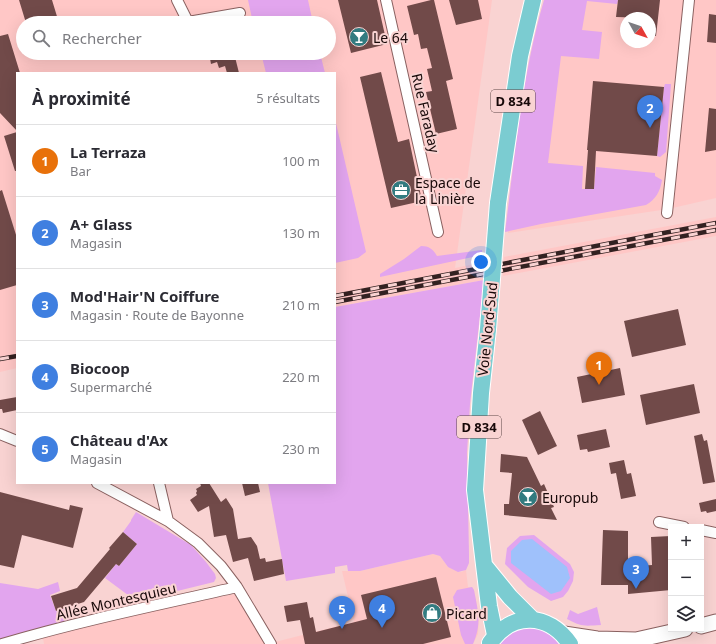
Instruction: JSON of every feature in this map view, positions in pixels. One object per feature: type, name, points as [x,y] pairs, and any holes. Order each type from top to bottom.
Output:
[{"type":"main road","name":"Voie Nord-Sud","points":[[492,640],[475,490],[481,393],[488,329],[498,202],[520,56],[533,0]]},
{"type":"main road","points":[[484,565],[510,597],[533,620]]},
{"type":"main road","points":[[492,640],[506,626],[519,621],[533,620],[552,625],[567,639],[597,639],[632,642],[673,632]]},
{"type":"main road","points":[[704,625],[716,622]]},
{"type":"street","points":[[177,0],[185,16]]},
{"type":"street","name":"Rue Faraday","points":[[386,0],[438,232]]},
{"type":"street","points":[[668,213],[689,0]]},
{"type":"street","points":[[223,16],[240,13]]},
{"type":"street","points":[[0,434],[16,441]]},
{"type":"street","points":[[99,484],[168,521],[198,543],[221,566],[237,587],[271,644]]},
{"type":"street","points":[[159,484],[168,521]]},
{"type":"street","points":[[659,522],[669,524]]},
{"type":"street","points":[[704,531],[716,533]]},
{"type":"street","name":"Allée Montesquieu","points":[[2,644],[34,634],[237,587]]},
{"type":"shaded area","points":[[0,0],[492,0],[455,268],[485,262],[484,280],[336,307],[336,72],[16,72],[16,368],[0,372]]},
{"type":"shaded area","points":[[248,0],[308,0],[311,16],[251,16]]},
{"type":"shaded area","points":[[544,0],[618,0],[617,4],[587,1],[582,30],[602,32],[599,59],[561,56],[548,163],[583,166],[582,189],[594,189],[596,167],[655,173],[655,176],[662,180],[657,195],[646,205],[505,232],[525,86],[536,28]]},
{"type":"shaded area","points":[[545,0],[716,0],[716,198],[668,209],[508,233]]},
{"type":"shaded area","points":[[263,60],[322,60],[325,72],[266,72]]},
{"type":"shaded area","points":[[665,84],[671,84],[666,152],[660,157],[657,156]]},
{"type":"shaded area","points":[[336,123],[366,252],[358,258],[336,263]]},
{"type":"shaded area","points":[[716,217],[716,236],[503,276],[504,257]]},
{"type":"shaded area","points":[[421,246],[430,248],[437,256],[482,250],[482,255],[380,277],[380,274]]},
{"type":"shaded area","points":[[484,280],[470,404],[467,453],[469,563],[466,570],[458,572],[448,567],[440,556],[433,554],[360,571],[348,571],[347,565],[335,567],[335,573],[286,581],[268,484],[336,484],[336,307]]},
{"type":"shaded area","points":[[136,512],[191,545],[215,574],[216,578],[214,582],[165,594],[167,585],[136,593],[136,601],[105,578],[116,564],[119,566],[137,544],[123,532]]},
{"type":"shaded area","points":[[534,535],[570,564],[574,572],[573,581],[563,597],[551,601],[528,587],[505,564],[507,548],[520,536]]},
{"type":"shaded area","points":[[433,554],[440,556],[448,567],[461,572],[466,570],[468,587],[472,587],[474,590],[479,616],[478,634],[473,644],[44,644],[43,638],[160,609],[240,593],[271,643],[354,622],[342,571],[360,571]]},
{"type":"shaded area","points":[[58,582],[60,591],[50,595],[56,611],[66,608],[70,620],[0,639],[0,583],[38,589]]},
{"type":"shaded area","points":[[472,587],[477,604],[478,630],[473,644],[465,644],[461,635],[453,597],[457,590]]},
{"type":"shaded area","points":[[597,607],[601,625],[583,625],[567,619],[570,610],[578,614]]},
{"type":"shaded area","points":[[532,627],[548,631],[561,644],[497,644],[516,629]]},
{"type":"water","points":[[532,539],[567,567],[570,578],[561,591],[551,594],[511,563],[511,551],[522,540]]},
{"type":"building","points":[[19,0],[52,0],[57,16],[24,16]]},
{"type":"building","points":[[338,0],[377,0],[387,44],[351,53]]},
{"type":"building","points":[[434,0],[453,79],[446,81],[457,129],[436,134],[426,92],[432,91],[427,69],[432,68],[427,48],[421,49],[418,34],[414,35],[407,6]]},
{"type":"building","points":[[449,0],[478,0],[482,19],[456,25]]},
{"type":"building","points":[[618,0],[660,0],[656,36],[656,12],[620,12],[620,17],[616,17]]},
{"type":"building","points":[[709,14],[716,15],[716,43],[707,42]]},
{"type":"building","points":[[8,34],[20,72],[16,72],[16,130],[0,113],[0,36]]},
{"type":"building","points":[[210,60],[236,60],[239,72],[227,72],[225,66],[219,68],[217,62],[211,64]]},
{"type":"building","points":[[381,72],[398,142],[409,139],[422,201],[391,208],[360,77]]},
{"type":"building","points":[[593,81],[664,87],[657,156],[596,151],[594,189],[585,189],[587,150]]},
{"type":"building","points":[[709,108],[716,109],[716,150],[705,152]]},
{"type":"building","points":[[16,132],[16,171],[15,171],[4,136]]},
{"type":"building","points":[[2,190],[16,235],[16,285],[0,290],[0,191]]},
{"type":"building","points":[[678,309],[686,345],[632,357],[624,321]]},
{"type":"building","points":[[620,368],[625,395],[582,403],[577,377]]},
{"type":"building","points":[[694,384],[700,413],[646,425],[640,395]]},
{"type":"building","points":[[16,397],[16,410],[3,413],[2,409],[0,409],[0,400]]},
{"type":"building","points":[[540,411],[557,446],[538,455],[522,420]]},
{"type":"building","points":[[606,429],[610,447],[588,452],[587,449],[580,450],[577,435]]},
{"type":"building","points":[[702,434],[704,441],[707,440],[715,482],[703,484],[694,436]]},
{"type":"building","name":"Europub","points":[[501,454],[527,457],[541,486],[544,484],[554,507],[551,508],[557,520],[504,515],[504,504],[509,504],[512,473],[500,472]]},
{"type":"building","points":[[624,460],[627,474],[631,473],[636,496],[621,499],[616,473],[611,474],[609,463]]},
{"type":"building","points":[[200,484],[210,484],[221,502],[226,498],[233,509],[238,539],[251,537],[257,546],[260,559],[265,558],[266,562],[282,559],[284,574],[254,581],[248,558],[233,562],[226,535],[214,537],[209,506],[198,512],[190,500],[197,495],[196,489],[201,486]]},
{"type":"building","points":[[242,484],[258,484],[260,492],[245,496]]},
{"type":"building","points":[[0,492],[69,510],[70,505],[83,508],[73,548],[22,535],[14,568],[0,565]]},
{"type":"building","points":[[716,499],[716,511],[707,513],[706,511],[701,512],[699,503]]},
{"type":"building","points":[[603,530],[628,531],[628,567],[652,565],[651,537],[668,536],[668,590],[628,594],[628,585],[601,585]]},
{"type":"building","points":[[123,532],[137,544],[119,566],[116,564],[84,602],[56,611],[51,596],[77,588]]},
{"type":"building","points":[[436,577],[451,637],[423,644],[305,644],[300,620],[287,622],[284,606],[307,602],[310,618],[313,617],[316,632],[367,619],[361,595]]},
{"type":"railway","points":[[336,296],[716,223]]},
{"type":"railway","points":[[336,302],[716,230]]},
{"type":"railway","points":[[0,359],[16,356]]},
{"type":"place","name":"Le 64","points":[[359,37]]},
{"type":"place","name":"A+ Glass","points":[[650,128]]},
{"type":"place","name":"Espace de la Linière","points":[[401,190]]},
{"type":"place","name":"La Terraza","points":[[599,385]]},
{"type":"place","name":"Europub","points":[[528,497]]},
{"type":"place","name":"Mod'Hair'N Coiffure","points":[[636,589]]},
{"type":"place","name":"Picard","points":[[432,613]]},
{"type":"place","name":"Biocoop","points":[[382,628]]},
{"type":"place","name":"Château d'Ax","points":[[342,629]]}]
